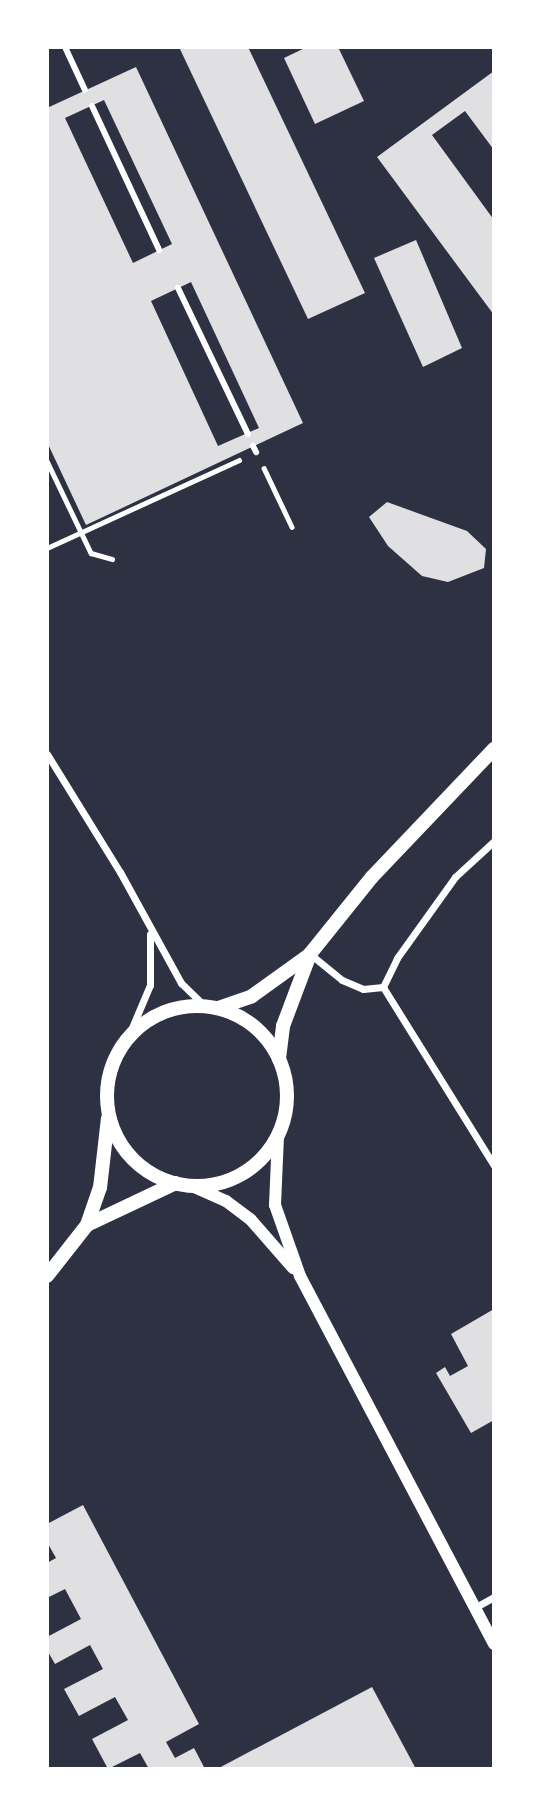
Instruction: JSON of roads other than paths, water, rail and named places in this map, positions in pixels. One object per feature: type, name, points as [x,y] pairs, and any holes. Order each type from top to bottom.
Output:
[{"type":"main road","points":[[47,1276],[87,1225],[100,1188],[108,1117],[108,1080],[128,1037],[163,1012],[211,1007],[252,996],[310,954],[372,877],[494,749]]},
{"type":"main road","points":[[279,1061],[282,1026],[310,954]]},
{"type":"main road","points":[[108,1117],[138,1164],[176,1183],[192,1186],[238,1175],[259,1163],[278,1136],[287,1084],[279,1061],[257,1027],[211,1007]]},
{"type":"main road","points":[[87,1225],[176,1183]]},
{"type":"street","points":[[65,47],[85,90]]},
{"type":"street","points":[[92,106],[159,250]]},
{"type":"street","points":[[178,288],[248,433]]},
{"type":"street","points":[[47,754],[181,983],[211,1007]]},
{"type":"street","points":[[383,987],[397,958],[456,877],[494,841]]},
{"type":"street","points":[[128,1037],[150,985],[154,953],[149,926]]},
{"type":"street","points":[[310,954],[342,980],[363,989],[383,987]]},
{"type":"street","points":[[383,987],[494,1165]]},
{"type":"street","points":[[278,1136],[275,1205],[300,1276],[494,1644]]},
{"type":"street","points":[[192,1186],[226,1200],[251,1220],[300,1276]]},
{"type":"street","points":[[474,1608],[494,1597]]}]
